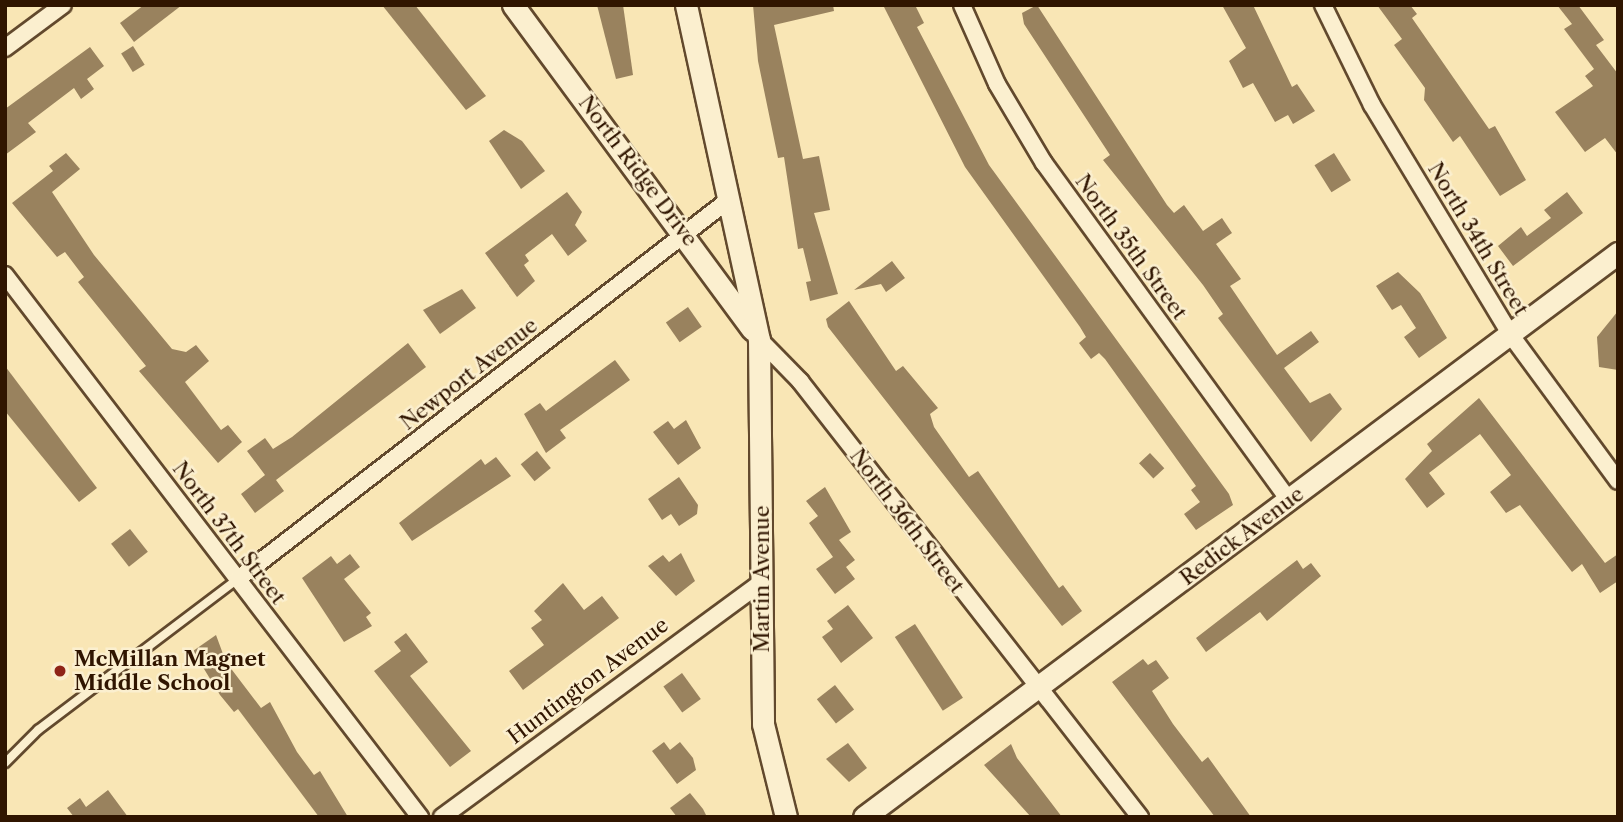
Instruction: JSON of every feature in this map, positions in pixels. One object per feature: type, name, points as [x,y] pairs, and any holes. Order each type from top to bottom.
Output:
[{"type":"street","points":[[5,48],[63,5]]},
{"type":"street","name":"North Ridge Drive","points":[[513,5],[686,232],[759,339]]},
{"type":"street","points":[[686,5],[726,202],[759,339]]},
{"type":"street","name":"North 35th Street","points":[[962,5],[997,84],[1044,163],[1289,500]]},
{"type":"street","name":"North 34th Street","points":[[1323,5],[1372,105],[1510,334],[1618,481]]},
{"type":"street","name":"Newport Avenue","points":[[238,579],[726,202]]},
{"type":"street","name":"Redick Avenue","points":[[864,817],[1037,691],[1618,253]]},
{"type":"street","name":"North 37th Street","points":[[5,275],[420,817]]},
{"type":"street","name":"Martin Avenue","points":[[759,339],[763,724],[786,817]]},
{"type":"street","name":"North 36th Street","points":[[759,339],[800,381],[1037,691],[1140,817]]},
{"type":"street","name":"Huntington Avenue","points":[[442,817],[762,582]]},
{"type":"lane","points":[[5,763],[38,730],[238,579]]},
{"type":"building","points":[[144,5],[182,5],[134,42],[120,23]]},
{"type":"building","points":[[382,5],[415,5],[486,96],[466,110]]},
{"type":"building","points":[[597,5],[623,5],[633,75],[616,79]]},
{"type":"building","points":[[753,5],[833,5],[834,11],[774,25],[803,159],[819,156],[830,210],[814,213],[838,294],[810,301],[806,282],[811,281],[803,248],[798,249],[784,157],[778,158],[758,61]]},
{"type":"building","points":[[883,5],[915,5],[924,23],[917,27],[989,165],[1229,494],[1233,505],[1196,530],[1184,514],[1200,502],[1191,490],[1196,486],[1105,359],[1099,353],[1091,359],[1079,343],[1086,337],[1080,327],[965,167]]},
{"type":"building","points":[[1037,5],[1167,205],[1174,213],[1184,205],[1203,231],[1222,218],[1232,233],[1216,244],[1241,279],[1230,286],[1277,355],[1311,331],[1319,342],[1284,368],[1310,403],[1330,393],[1342,409],[1311,442],[1218,318],[1223,314],[1203,285],[1103,160],[1110,155],[1024,24],[1022,13]]},
{"type":"building","points":[[1222,5],[1253,5],[1292,87],[1297,84],[1315,111],[1293,124],[1288,115],[1275,122],[1253,83],[1243,88],[1229,61],[1246,48]]},
{"type":"building","points":[[1377,5],[1410,5],[1417,14],[1412,18],[1489,129],[1495,126],[1526,180],[1500,196],[1460,136],[1453,142],[1424,100],[1425,88],[1394,45],[1402,39]]},
{"type":"building","points":[[1557,5],[1578,5],[1604,40],[1596,45],[1618,74],[1618,155],[1605,138],[1585,152],[1555,112],[1593,86],[1585,76],[1594,69],[1564,29],[1572,24]]},
{"type":"building","points":[[133,46],[145,65],[133,72],[121,53]]},
{"type":"building","points":[[90,47],[104,66],[87,79],[94,89],[81,99],[74,88],[28,123],[36,132],[5,155],[5,109]]},
{"type":"building","points":[[504,130],[522,141],[545,171],[521,189],[489,141]]},
{"type":"building","points":[[66,153],[80,169],[52,192],[94,255],[172,349],[186,352],[196,345],[209,361],[185,382],[221,430],[228,425],[242,442],[218,463],[139,371],[146,366],[78,282],[84,277],[65,252],[57,257],[12,203],[53,171],[49,166]]},
{"type":"building","points":[[1334,153],[1351,180],[1331,192],[1314,165]]},
{"type":"building","points":[[567,192],[582,212],[575,225],[587,241],[568,256],[552,234],[525,255],[529,261],[524,265],[535,281],[517,297],[485,253]]},
{"type":"building","points":[[1567,192],[1583,213],[1513,266],[1498,246],[1521,227],[1527,236],[1551,218],[1544,210]]},
{"type":"building","points":[[892,261],[905,278],[886,292],[881,284],[854,290]]},
{"type":"building","points":[[1398,272],[1420,293],[1447,338],[1419,358],[1404,337],[1416,328],[1401,305],[1392,310],[1376,286]]},
{"type":"building","points":[[462,289],[476,308],[440,334],[423,310]]},
{"type":"building","points":[[849,301],[896,371],[903,366],[938,408],[930,414],[934,427],[969,477],[978,471],[1059,588],[1063,585],[1082,611],[1062,626],[828,327],[826,319]]},
{"type":"building","points":[[688,307],[702,327],[680,342],[666,322]]},
{"type":"building","points":[[1618,311],[1618,370],[1599,367],[1597,337]]},
{"type":"building","points":[[408,343],[426,367],[276,480],[284,491],[255,513],[241,494],[265,475],[247,451],[265,438],[273,449],[292,437]]},
{"type":"building","points":[[615,360],[630,380],[560,430],[566,438],[546,453],[524,414],[540,403],[546,411]]},
{"type":"building","points":[[5,366],[97,488],[79,502],[5,411]]},
{"type":"building","points":[[1479,398],[1605,563],[1618,554],[1618,581],[1600,593],[1582,564],[1572,572],[1520,505],[1506,513],[1490,492],[1511,475],[1480,434],[1429,473],[1445,494],[1427,508],[1405,479],[1432,451],[1427,444]]},
{"type":"building","points":[[686,420],[701,448],[678,465],[653,432],[668,421],[674,429]]},
{"type":"building","points":[[537,451],[551,468],[535,481],[521,464]]},
{"type":"building","points":[[1150,453],[1164,468],[1153,479],[1139,463]]},
{"type":"building","points":[[496,457],[511,476],[412,541],[399,523],[481,459],[485,465]]},
{"type":"building","points":[[679,477],[698,505],[697,514],[679,526],[671,514],[662,520],[648,499]]},
{"type":"building","points":[[825,487],[851,532],[839,540],[855,560],[846,567],[855,579],[835,594],[816,569],[833,557],[809,523],[818,516],[806,501]]},
{"type":"building","points":[[130,529],[148,552],[129,567],[111,544]]},
{"type":"building","points":[[681,553],[695,581],[676,596],[648,566],[663,555],[669,562]]},
{"type":"building","points":[[350,554],[360,567],[344,579],[371,613],[366,617],[372,626],[344,642],[302,578],[331,556],[337,564]]},
{"type":"building","points":[[1297,560],[1303,569],[1311,563],[1321,576],[1267,621],[1260,612],[1206,652],[1196,638]]},
{"type":"building","points":[[563,583],[584,610],[602,596],[619,618],[523,690],[509,671],[544,645],[531,628],[542,620],[534,611]]},
{"type":"building","points":[[848,605],[873,638],[841,663],[822,637],[833,629],[827,621]]},
{"type":"building","points":[[915,624],[963,698],[943,711],[895,637]]},
{"type":"building","points":[[406,633],[428,662],[410,676],[471,751],[450,767],[374,671],[401,651],[394,642]]},
{"type":"building","points":[[216,635],[226,662],[261,708],[270,702],[297,752],[314,775],[320,771],[348,817],[319,817],[238,709],[234,712],[220,695],[193,651]]},
{"type":"building","points":[[1143,659],[1148,665],[1156,660],[1169,678],[1152,691],[1173,724],[1202,762],[1208,757],[1251,817],[1215,817],[1112,682]]},
{"type":"building","points":[[682,673],[701,699],[682,712],[663,687]]},
{"type":"building","points":[[835,685],[854,709],[836,724],[817,699]]},
{"type":"building","points":[[664,742],[670,750],[680,742],[693,758],[696,770],[677,784],[652,751]]},
{"type":"building","points":[[848,743],[867,768],[849,782],[826,759]]},
{"type":"building","points":[[1011,744],[1017,758],[1062,817],[1031,817],[984,765]]},
{"type":"building","points":[[108,790],[128,817],[74,817],[67,808],[80,798],[86,807]]},
{"type":"building","points":[[690,793],[707,817],[677,817],[670,808]]},
{"type":"place","name":"McMillan Magnet Middle School","points":[[60,671]]}]
